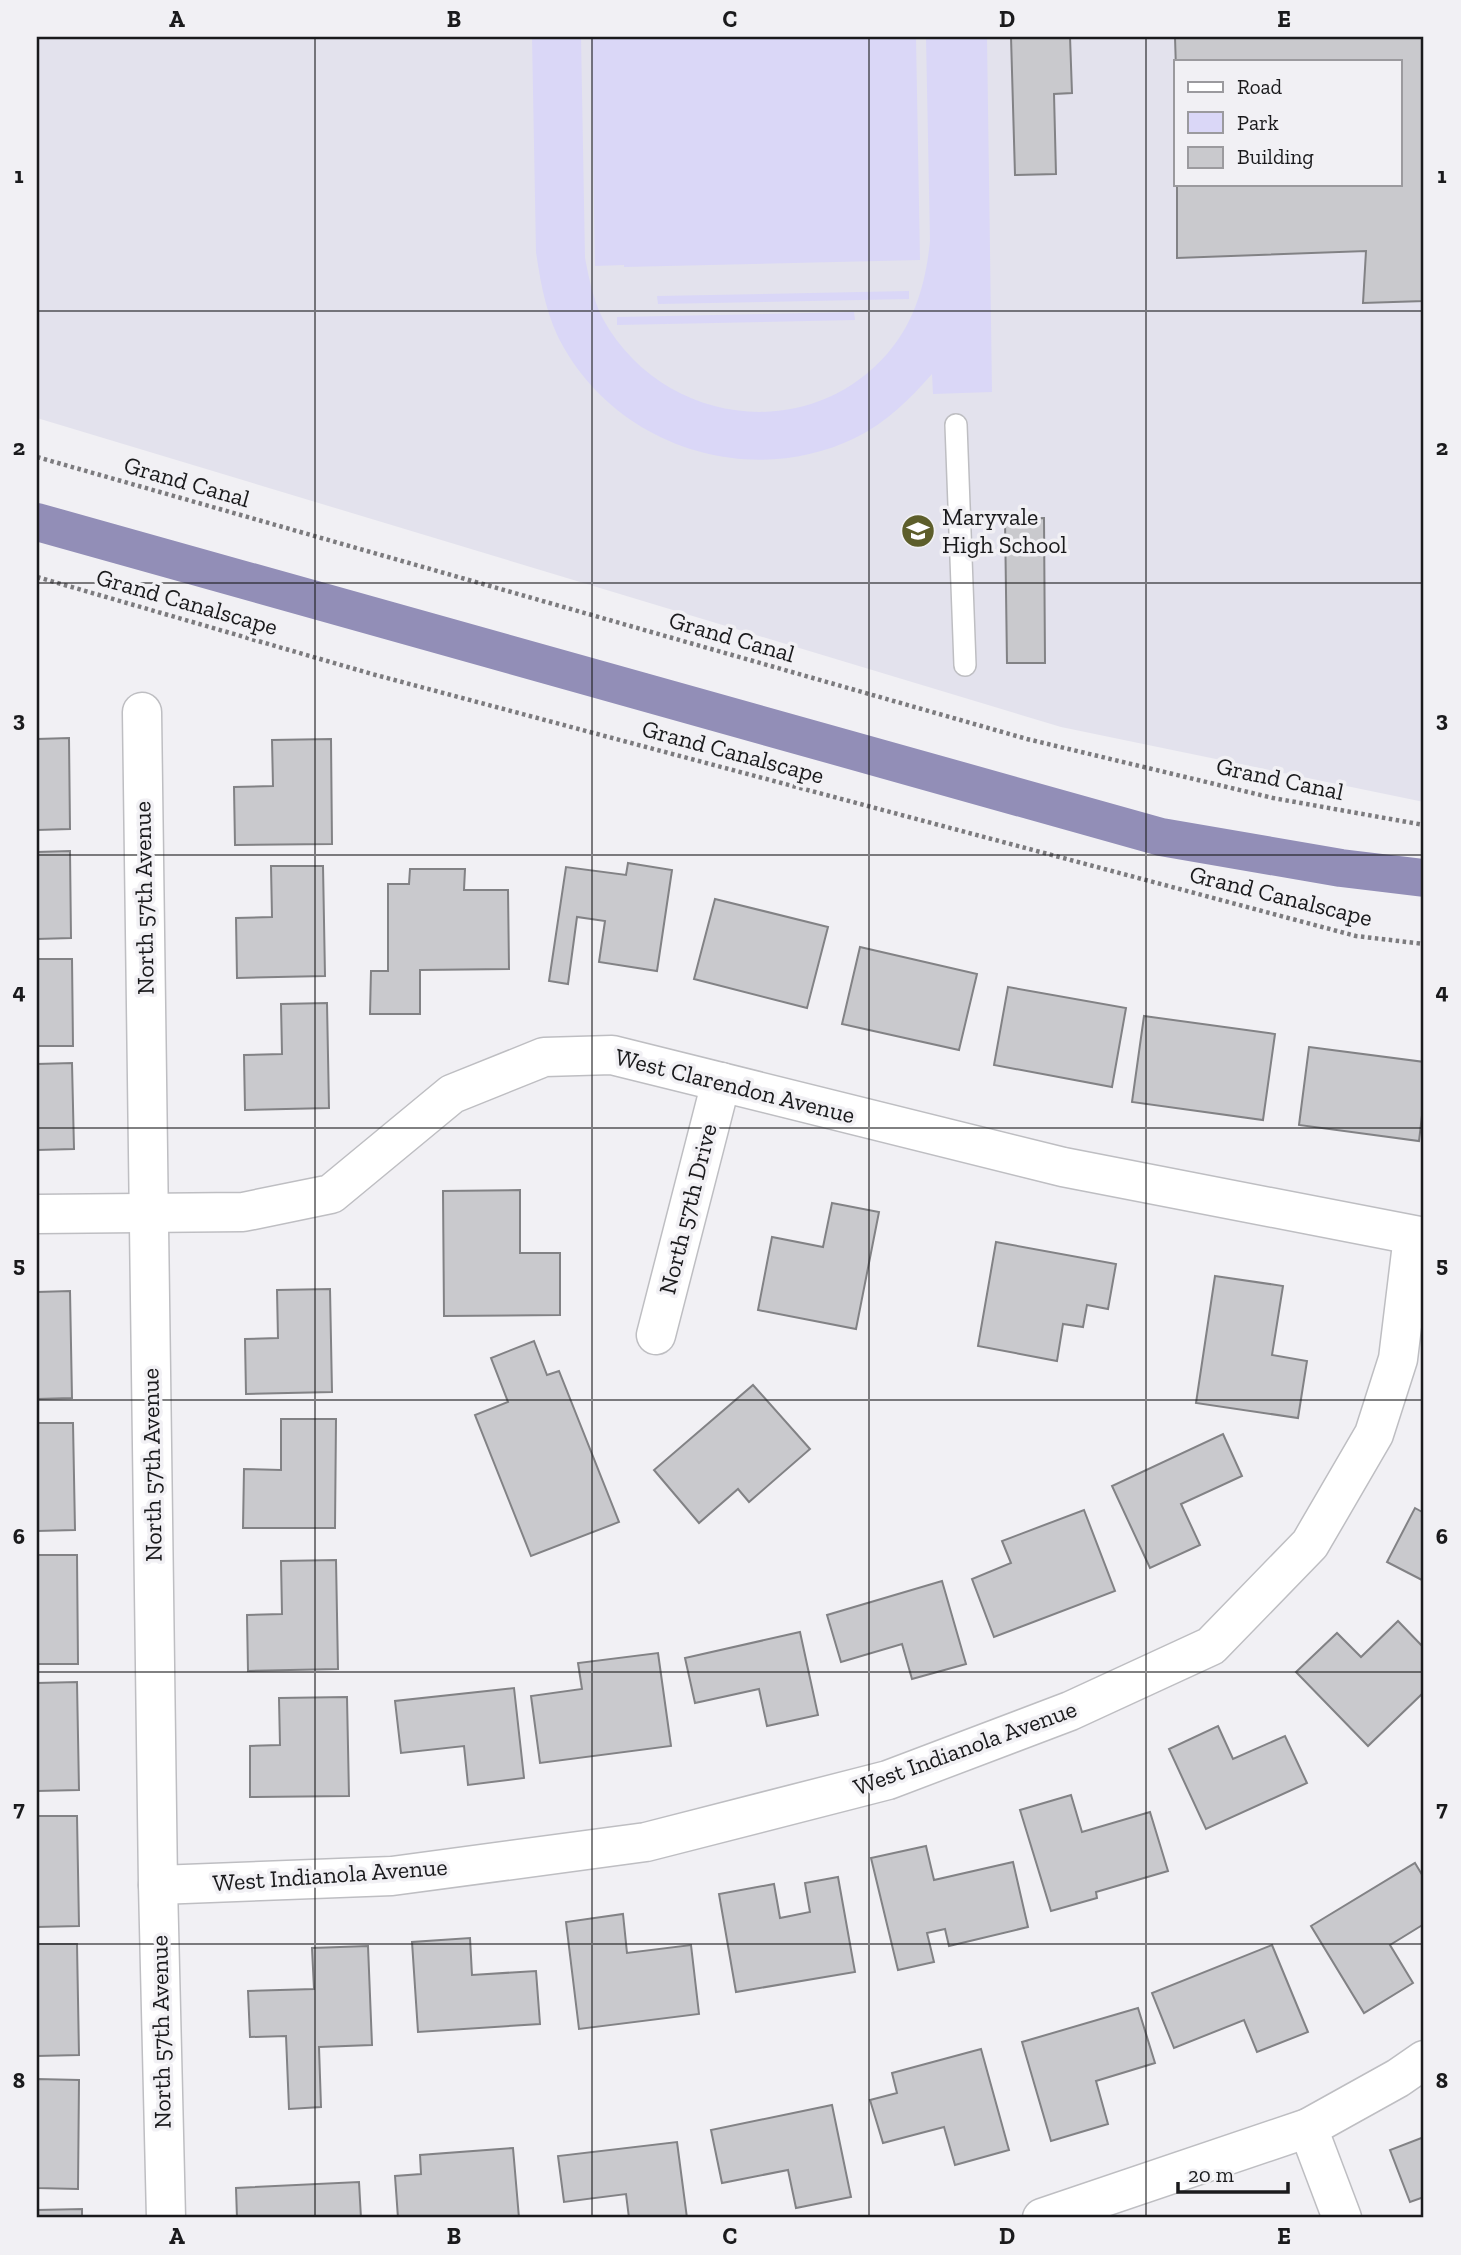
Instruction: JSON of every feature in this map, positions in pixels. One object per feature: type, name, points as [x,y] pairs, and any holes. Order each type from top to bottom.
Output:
[{"type":"street","name":"North 57th Avenue","points":[[142,712],[158,1885],[166,2218]]},
{"type":"street","name":"West Clarendon Avenue","points":[[37,1214],[243,1212],[331,1194],[452,1094],[544,1057],[612,1055],[1063,1167],[1419,1236]]},
{"type":"street","name":"North 57th Drive","points":[[656,1335],[721,1082]]},
{"type":"street","name":"West Indianola Avenue","points":[[158,1885],[392,1876],[646,1842],[888,1780],[1070,1711],[1211,1646],[1310,1544],[1374,1434],[1398,1359],[1419,1236]]},
{"type":"street","points":[[1042,2218],[1308,2128],[1398,2078],[1424,2060]]},
{"type":"street","points":[[1308,2128],[1342,2218]]},
{"type":"lane","points":[[956,425],[965,664]]},
{"type":"path","name":"Grand Canal","points":[[37,457],[1027,739],[1273,799],[1424,825]]},
{"type":"path","name":"Grand Canalscape","points":[[37,577],[372,674],[1316,926],[1356,936],[1424,944]]},
{"type":"shaded area","name":"Maryvale High School","points":[[37,37],[1424,37],[1424,802],[1061,727],[37,418]]},
{"type":"green space","points":[[532,37],[581,37],[585,258],[594,297],[603,319],[629,354],[660,382],[697,400],[736,410],[777,411],[817,402],[854,383],[887,354],[905,329],[918,301],[930,241],[926,37],[987,37],[992,392],[933,394],[932,374],[897,410],[855,438],[815,453],[774,459],[733,458],[693,450],[654,434],[619,412],[589,383],[564,348],[553,326],[543,290],[536,252]]},
{"type":"green space","points":[[591,37],[916,37],[920,260],[595,266]]},
{"type":"green space","points":[[909,291],[909,299],[658,304],[657,296]]},
{"type":"green space","points":[[854,312],[855,320],[617,325],[617,317]]},
{"type":"building","points":[[1011,37],[1070,37],[1072,93],[1054,94],[1056,174],[1015,175]]},
{"type":"building","points":[[1175,37],[1424,37],[1424,301],[1363,303],[1366,251],[1177,258],[1177,186],[1402,186],[1402,60],[1176,60]]},
{"type":"building","points":[[1044,518],[1045,663],[1007,663],[1005,519]]},
{"type":"building","points":[[69,738],[70,829],[37,830],[37,739]]},
{"type":"building","points":[[331,739],[332,844],[235,845],[234,787],[273,786],[272,740]]},
{"type":"building","points":[[70,851],[71,938],[37,939],[37,852]]},
{"type":"building","points":[[628,863],[672,870],[657,971],[599,962],[605,921],[577,917],[568,984],[549,981],[566,867],[626,875]]},
{"type":"building","points":[[271,866],[323,866],[325,976],[237,978],[236,918],[272,917]]},
{"type":"building","points":[[410,869],[465,869],[464,890],[508,890],[509,969],[420,970],[420,1014],[370,1014],[371,971],[388,971],[388,884],[409,884]]},
{"type":"building","points":[[715,899],[828,927],[807,1008],[694,979]]},
{"type":"building","points":[[860,947],[977,974],[959,1050],[842,1024]]},
{"type":"building","points":[[37,959],[72,959],[73,1046],[37,1046]]},
{"type":"building","points":[[1008,987],[1126,1008],[1112,1087],[994,1065]]},
{"type":"building","points":[[327,1003],[329,1108],[245,1110],[244,1055],[282,1054],[281,1004]]},
{"type":"building","points":[[1144,1016],[1275,1034],[1263,1120],[1132,1102]]},
{"type":"building","points":[[1309,1047],[1424,1062],[1424,1098],[1419,1141],[1299,1125]]},
{"type":"building","points":[[72,1063],[74,1149],[37,1150],[37,1064]]},
{"type":"building","points":[[520,1190],[520,1253],[560,1253],[560,1315],[444,1316],[443,1191]]},
{"type":"building","points":[[832,1203],[879,1212],[856,1329],[758,1310],[772,1237],[823,1247]]},
{"type":"building","points":[[996,1242],[1116,1264],[1108,1309],[1087,1305],[1083,1327],[1063,1324],[1057,1361],[978,1346]]},
{"type":"building","points":[[1215,1276],[1283,1286],[1272,1355],[1307,1361],[1298,1418],[1196,1403]]},
{"type":"building","points":[[330,1289],[332,1392],[246,1394],[245,1339],[278,1338],[277,1290]]},
{"type":"building","points":[[70,1291],[72,1398],[37,1399],[37,1292]]},
{"type":"building","points":[[534,1341],[547,1375],[559,1371],[619,1522],[531,1556],[475,1415],[508,1402],[491,1358]]},
{"type":"building","points":[[753,1385],[810,1449],[749,1502],[738,1489],[699,1523],[654,1470]]},
{"type":"building","points":[[281,1419],[336,1419],[335,1528],[243,1528],[244,1469],[281,1470]]},
{"type":"building","points":[[37,1423],[73,1423],[75,1530],[37,1531]]},
{"type":"building","points":[[1223,1434],[1242,1476],[1181,1504],[1200,1545],[1150,1568],[1112,1486]]},
{"type":"building","points":[[1415,1508],[1424,1513],[1424,1581],[1387,1562]]},
{"type":"building","points":[[1084,1510],[1115,1591],[994,1637],[972,1579],[1011,1563],[1002,1541]]},
{"type":"building","points":[[37,1555],[77,1555],[78,1664],[37,1664]]},
{"type":"building","points":[[336,1560],[338,1669],[248,1671],[247,1615],[282,1614],[281,1561]]},
{"type":"building","points":[[942,1581],[966,1664],[912,1679],[902,1644],[841,1662],[827,1615]]},
{"type":"building","points":[[1398,1621],[1424,1648],[1424,1692],[1368,1746],[1296,1672],[1337,1633],[1361,1657]]},
{"type":"building","points":[[800,1632],[818,1715],[767,1726],[759,1689],[695,1703],[685,1658]]},
{"type":"building","points":[[658,1653],[671,1746],[540,1763],[531,1696],[582,1689],[578,1663]]},
{"type":"building","points":[[77,1682],[79,1790],[37,1791],[37,1683]]},
{"type":"building","points":[[514,1688],[524,1778],[468,1785],[464,1746],[401,1753],[395,1701]]},
{"type":"building","points":[[347,1697],[349,1796],[250,1797],[250,1746],[280,1745],[279,1698]]},
{"type":"building","points":[[1218,1726],[1233,1759],[1285,1736],[1307,1783],[1206,1829],[1169,1749]]},
{"type":"building","points":[[1071,1795],[1082,1832],[1150,1812],[1168,1871],[1096,1892],[1097,1898],[1051,1911],[1020,1810]]},
{"type":"building","points":[[37,1816],[77,1816],[79,1926],[37,1927]]},
{"type":"building","points":[[926,1846],[934,1880],[1013,1862],[1028,1927],[949,1946],[945,1929],[927,1933],[934,1962],[898,1970],[871,1858]]},
{"type":"building","points":[[1415,1863],[1424,1878],[1424,1924],[1390,1945],[1413,1983],[1364,2013],[1311,1926]]},
{"type":"building","points":[[838,1877],[855,1972],[736,1992],[719,1894],[774,1884],[780,1918],[810,1912],[805,1883]]},
{"type":"building","points":[[623,1914],[627,1953],[691,1945],[699,2014],[579,2029],[566,1922]]},
{"type":"building","points":[[470,1938],[472,1975],[536,1971],[540,2024],[418,2032],[412,1942]]},
{"type":"building","points":[[37,1944],[77,1944],[79,2055],[37,2056]]},
{"type":"building","points":[[1272,1945],[1308,2032],[1257,2052],[1244,2020],[1174,2048],[1152,1993]]},
{"type":"building","points":[[368,1946],[372,2045],[319,2047],[321,2107],[289,2109],[286,2036],[250,2037],[248,1991],[314,1989],[312,1948]]},
{"type":"building","points":[[1138,2008],[1155,2063],[1096,2081],[1108,2124],[1051,2141],[1022,2042]]},
{"type":"building","points":[[981,2049],[1009,2150],[955,2165],[944,2127],[883,2143],[870,2100],[897,2093],[892,2073]]},
{"type":"building","points":[[37,2079],[79,2080],[78,2189],[37,2188]]},
{"type":"building","points":[[832,2105],[851,2197],[796,2208],[788,2170],[722,2183],[711,2130]]},
{"type":"building","points":[[1424,2137],[1424,2197],[1410,2202],[1390,2150]]},
{"type":"building","points":[[677,2142],[687,2218],[629,2218],[626,2194],[564,2202],[558,2156]]},
{"type":"building","points":[[513,2148],[519,2218],[398,2218],[395,2176],[421,2174],[420,2155]]},
{"type":"building","points":[[359,2182],[361,2218],[237,2218],[236,2188]]},
{"type":"building","points":[[82,2209],[82,2218],[37,2218],[37,2210]]},
{"type":"waterway","points":[[37,522],[1161,837],[1341,868],[1424,878]]},
{"type":"place","name":"Maryvale High School","points":[[918,531]]}]
